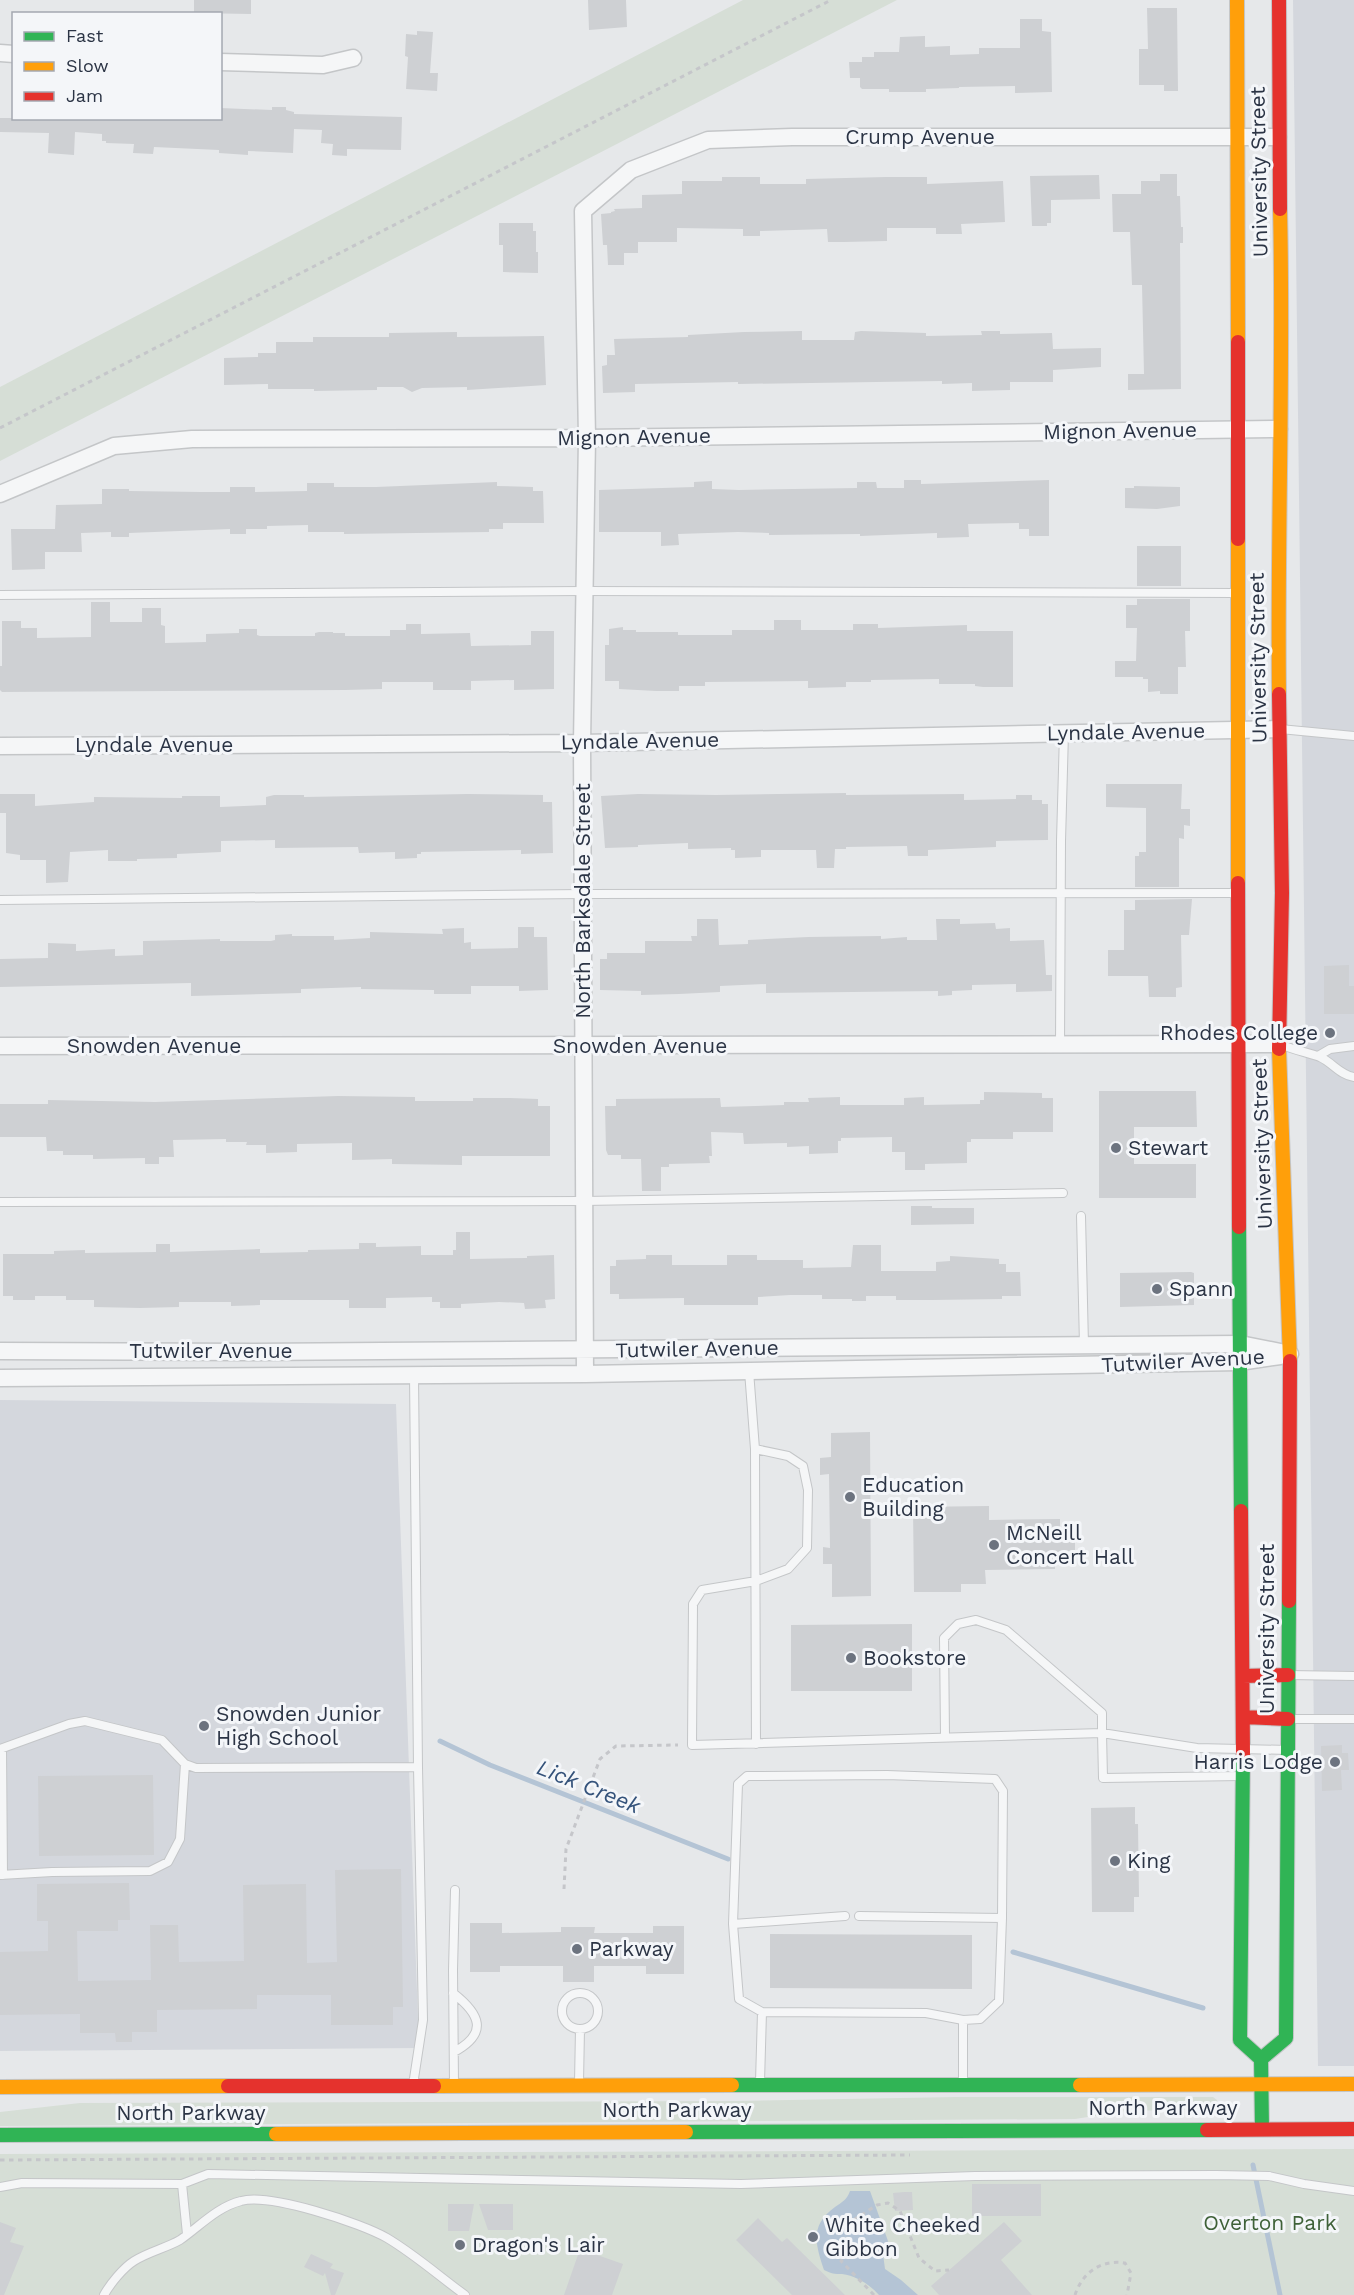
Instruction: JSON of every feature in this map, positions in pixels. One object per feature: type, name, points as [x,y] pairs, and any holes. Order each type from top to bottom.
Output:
[{"type":"main road","name":"University Street","points":[[1237,0],[1239,1362],[1243,1676],[1240,2040],[1261,2059],[1286,2038],[1290,1354],[1279,1044],[1282,893],[1279,729],[1279,429],[1282,296],[1278,137],[1279,0]]},
{"type":"main road","points":[[1243,1676],[1288,1676]]},
{"type":"main road","points":[[1243,1717],[1288,1719]]},
{"type":"main road","points":[[1261,2059],[1262,2129]]},
{"type":"main road","name":"North Parkway","points":[[0,2087],[1354,2084]]},
{"type":"main road","name":"North Parkway","points":[[0,2135],[1354,2129]]},
{"type":"street","points":[[222,62],[323,65],[353,58]]},
{"type":"street","name":"Crump Avenue","points":[[583,211],[631,170],[708,140],[792,137],[1278,137]]},
{"type":"street","name":"North Barksdale Street","points":[[583,211],[586,438],[582,743],[585,1374]]},
{"type":"street","name":"Mignon Avenue","points":[[0,494],[114,446],[192,439],[586,438],[1279,429]]},
{"type":"street","name":"Lyndale Avenue","points":[[0,746],[582,743],[1279,729]]},
{"type":"street","name":"Snowden Avenue","points":[[0,1046],[584,1047],[1279,1044]]},
{"type":"street","name":"Tutwiler Avenue","points":[[0,1351],[252,1352],[1240,1344],[1290,1354]]},
{"type":"street","points":[[908,1347],[908,1368]]},
{"type":"street","points":[[749,1371],[750,1348]]},
{"type":"street","points":[[252,1352],[254,1376]]},
{"type":"street","name":"Tutwiler Avenue","points":[[0,1378],[585,1374],[1239,1362],[1290,1354]]},
{"type":"lane","points":[[0,595],[584,591],[1238,593]]},
{"type":"lane","points":[[1279,729],[1354,736]]},
{"type":"lane","points":[[1060,1045],[1064,733]]},
{"type":"lane","points":[[0,900],[583,894],[1240,893]]},
{"type":"lane","points":[[1279,1044],[1308,1055],[1318,1056],[1347,1076],[1354,1077]]},
{"type":"lane","points":[[1318,1056],[1330,1049],[1354,1046]]},
{"type":"lane","points":[[0,1202],[584,1201],[1063,1193]]},
{"type":"lane","points":[[1081,1216],[1084,1345]]},
{"type":"lane","points":[[749,1371],[755,1449],[756,1744]]},
{"type":"lane","points":[[412,2086],[423,2020],[414,1375]]},
{"type":"lane","points":[[755,1449],[788,1456],[802,1466],[808,1490],[807,1548],[788,1569],[756,1581],[702,1590],[693,1604],[692,1745],[1102,1732],[1197,1748],[1288,1750]]},
{"type":"lane","points":[[945,1736],[944,1638],[957,1624],[976,1620],[1006,1630],[1102,1713],[1103,1778],[1242,1776]]},
{"type":"lane","points":[[1288,1676],[1354,1676]]},
{"type":"lane","points":[[1288,1719],[1354,1719]]},
{"type":"lane","points":[[184,1764],[180,1839],[168,1862],[150,1871],[1,1875],[1,1749],[69,1724],[85,1721],[162,1740],[184,1764],[196,1768],[418,1767]]},
{"type":"lane","points":[[887,1775],[995,1779],[1003,1791],[1002,1918],[999,2001],[980,2019],[963,2020],[926,2013],[762,2012],[739,1999],[733,1924],[738,1784],[747,1776],[887,1775]]},
{"type":"lane","points":[[454,2086],[455,1890]]},
{"type":"lane","points":[[733,1924],[845,1916]]},
{"type":"lane","points":[[860,1916],[1002,1918]]},
{"type":"lane","points":[[582,1992],[588,1994],[597,2003],[598,2015],[591,2025],[580,2029],[564,2021],[561,2009],[566,1998],[582,1992]]},
{"type":"lane","points":[[453,1993],[470,2007],[475,2018],[477,2033],[469,2044],[454,2052]]},
{"type":"lane","points":[[760,2086],[762,2012]]},
{"type":"lane","points":[[963,2020],[963,2086]]},
{"type":"lane","points":[[579,2086],[580,2029]]},
{"type":"lane","points":[[0,2187],[22,2183],[182,2184],[208,2174],[741,2184],[975,2176],[1269,2176],[1354,2191]]},
{"type":"lane","points":[[182,2184],[187,2234]]},
{"type":"lane","points":[[104,2295],[132,2261],[179,2240],[223,2208],[244,2200],[270,2201],[311,2210],[386,2238],[465,2295]]},
{"type":"path","points":[[0,428],[831,0]]},
{"type":"path","points":[[564,1889],[566,1848],[600,1759],[616,1746],[692,1745]]},
{"type":"path","points":[[0,2160],[915,2155]]},
{"type":"path","points":[[874,2295],[841,2261],[851,2252],[844,2226],[877,2205],[888,2203],[900,2211],[919,2258],[935,2271],[949,2270]]},
{"type":"path","points":[[1074,2295],[1079,2282],[1096,2266],[1115,2261],[1125,2263],[1131,2273],[1127,2295]]},
{"type":"shaded area","name":"Rhodes College","points":[[1293,0],[1354,0],[1354,2066],[1318,2066]]},
{"type":"shaded area","name":"Snowden Junior High School","points":[[0,1400],[396,1404],[419,2048],[0,2051]]},
{"type":"green space","points":[[743,0],[897,0],[0,461],[0,387]]},
{"type":"green space","points":[[956,2097],[1213,2097],[1217,2100],[1218,2105],[1216,2109],[1126,2111],[1075,2119],[0,2126],[0,2112],[80,2103],[739,2101]]},
{"type":"green space","name":"Overton Park","points":[[1354,2149],[1354,2295],[0,2295],[0,2154]]},
{"type":"water","points":[[850,2191],[870,2191],[888,2241],[883,2254],[885,2269],[918,2295],[879,2295],[858,2279],[824,2270],[818,2251],[818,2228],[827,2214],[847,2197]]},
{"type":"building","points":[[194,0],[251,0],[251,14],[194,12]]},
{"type":"building","points":[[588,0],[626,0],[627,27],[589,30]]},
{"type":"building","points":[[1147,8],[1177,8],[1178,91],[1164,91],[1164,85],[1139,85],[1139,49],[1148,49]]},
{"type":"building","points":[[1020,19],[1042,19],[1042,31],[1051,32],[1052,92],[1015,93],[1015,86],[889,92],[889,89],[862,89],[860,78],[850,78],[849,62],[862,62],[862,57],[874,57],[874,52],[899,52],[900,37],[925,36],[925,47],[950,46],[950,55],[979,54],[979,48],[1020,48]]},
{"type":"building","points":[[417,31],[433,32],[430,73],[438,73],[437,91],[406,89],[408,57],[405,56],[406,34],[417,35]]},
{"type":"building","points":[[272,107],[286,107],[286,110],[294,114],[402,117],[401,150],[347,149],[347,156],[332,155],[333,144],[321,143],[322,130],[294,129],[293,153],[248,151],[248,155],[219,153],[219,150],[154,147],[153,154],[133,153],[134,144],[106,143],[102,141],[102,134],[75,132],[74,155],[48,153],[49,133],[0,132],[0,118],[12,118],[12,120],[222,120],[222,108],[272,110]]},
{"type":"building","points":[[1160,174],[1177,174],[1177,196],[1180,196],[1181,227],[1183,227],[1183,243],[1180,243],[1181,389],[1128,390],[1128,374],[1144,374],[1142,285],[1132,285],[1130,232],[1113,232],[1112,194],[1141,194],[1141,181],[1160,181]]},
{"type":"building","points":[[1099,175],[1100,199],[1051,200],[1051,223],[1047,223],[1047,226],[1032,226],[1030,176]]},
{"type":"building","points":[[722,177],[760,177],[760,184],[806,184],[806,179],[886,177],[927,177],[927,184],[1003,181],[1005,222],[961,224],[962,234],[936,234],[936,228],[887,228],[887,241],[844,242],[828,242],[827,229],[760,231],[760,236],[743,236],[743,229],[677,228],[677,242],[638,242],[638,253],[624,253],[624,265],[608,265],[607,245],[603,245],[601,214],[611,213],[615,211],[614,209],[642,208],[642,195],[682,194],[682,181],[722,181]]},
{"type":"building","points":[[499,223],[533,223],[533,231],[536,231],[538,273],[503,272],[503,245],[499,245]]},
{"type":"building","points":[[802,331],[802,340],[854,340],[855,332],[861,331],[926,333],[926,336],[982,335],[981,331],[1000,331],[1000,334],[1052,333],[1053,349],[1101,348],[1101,367],[1053,370],[1053,382],[1010,382],[1010,390],[972,391],[972,383],[942,384],[942,381],[738,384],[738,382],[635,384],[635,392],[603,393],[602,366],[607,365],[607,355],[615,355],[614,339]]},
{"type":"building","points":[[457,332],[457,337],[544,336],[546,385],[467,390],[467,387],[422,388],[412,392],[403,387],[377,387],[377,390],[314,391],[314,389],[268,389],[268,384],[224,385],[224,358],[258,357],[258,353],[276,353],[276,342],[313,342],[313,337],[389,337],[389,333]]},
{"type":"building","points":[[904,480],[921,480],[921,484],[1049,480],[1049,536],[1029,536],[1029,529],[1019,529],[1019,523],[968,524],[969,537],[937,538],[937,533],[860,536],[860,534],[769,535],[769,533],[738,532],[678,534],[679,545],[661,546],[661,532],[599,532],[599,490],[694,487],[694,482],[712,481],[712,489],[739,490],[857,488],[857,482],[876,482],[877,488],[904,488]]},
{"type":"building","points":[[497,482],[497,486],[533,487],[533,491],[543,491],[544,523],[503,523],[503,529],[489,529],[489,532],[344,534],[344,532],[308,532],[308,525],[246,529],[246,534],[230,534],[230,529],[129,533],[129,537],[111,537],[111,532],[81,533],[82,552],[45,552],[45,569],[12,570],[11,529],[55,529],[56,505],[102,504],[102,489],[230,492],[230,487],[255,487],[255,492],[307,491],[307,483],[334,483],[334,487],[376,487]]},
{"type":"building","points":[[1134,486],[1180,487],[1180,506],[1157,509],[1125,508],[1125,488],[1134,488]]},
{"type":"building","points":[[1137,546],[1181,546],[1181,586],[1137,586]]},
{"type":"building","points":[[1137,599],[1190,599],[1190,631],[1185,631],[1186,667],[1178,667],[1178,694],[1148,692],[1148,679],[1143,679],[1143,677],[1115,677],[1115,661],[1136,661],[1137,628],[1126,628],[1126,605],[1137,605]]},
{"type":"building","points":[[91,602],[110,602],[110,622],[142,622],[142,608],[161,608],[161,625],[165,626],[165,643],[206,642],[206,634],[239,633],[239,629],[257,629],[257,635],[260,636],[315,636],[315,633],[319,632],[333,632],[345,633],[345,636],[390,636],[390,630],[406,630],[406,624],[421,624],[421,634],[470,633],[471,646],[531,645],[531,631],[554,631],[554,689],[514,690],[514,680],[471,681],[471,690],[433,690],[433,682],[382,682],[382,689],[345,690],[2,692],[0,690],[2,621],[21,621],[21,628],[37,628],[37,638],[91,637]]},
{"type":"building","points":[[774,620],[801,620],[801,630],[853,630],[853,624],[878,624],[878,628],[967,625],[967,631],[1013,631],[1013,687],[939,684],[939,679],[871,680],[871,682],[846,682],[846,687],[808,688],[808,681],[705,682],[705,686],[679,686],[679,691],[656,691],[619,689],[619,681],[605,681],[605,645],[609,645],[609,629],[623,627],[623,630],[636,630],[636,632],[732,635],[732,630],[774,630]]},
{"type":"building","points":[[1106,784],[1182,784],[1181,809],[1190,809],[1190,826],[1184,825],[1184,839],[1179,838],[1179,887],[1135,887],[1135,856],[1139,856],[1139,852],[1146,852],[1146,808],[1106,807]]},
{"type":"building","points":[[846,793],[846,795],[964,794],[964,800],[1016,799],[1016,795],[1032,795],[1032,800],[1042,800],[1042,804],[1048,804],[1048,840],[996,841],[996,847],[928,850],[928,856],[908,856],[907,846],[846,847],[846,849],[835,849],[834,868],[817,868],[816,850],[761,850],[761,857],[735,858],[735,850],[731,848],[688,849],[688,843],[605,848],[601,796]]},
{"type":"building","points":[[0,794],[35,794],[35,806],[94,802],[94,797],[220,796],[220,807],[266,805],[266,797],[274,795],[304,795],[304,797],[543,795],[543,802],[552,802],[553,853],[521,854],[521,850],[421,852],[417,854],[417,858],[395,859],[395,852],[359,853],[358,847],[275,848],[275,840],[221,841],[221,852],[177,854],[177,858],[137,859],[137,861],[108,861],[108,850],[70,852],[68,882],[46,883],[46,860],[20,860],[20,855],[6,853],[6,813],[0,813]]},
{"type":"building","points":[[1192,899],[1189,935],[1181,935],[1182,987],[1176,988],[1176,997],[1149,997],[1148,976],[1108,976],[1108,950],[1124,950],[1124,910],[1135,910],[1135,900]]},
{"type":"building","points":[[697,919],[718,919],[719,945],[748,944],[748,940],[808,937],[881,936],[881,939],[907,937],[907,940],[937,940],[936,919],[960,919],[960,924],[995,923],[996,929],[1010,928],[1010,941],[1044,940],[1046,975],[1052,975],[1052,991],[1016,992],[1016,984],[972,985],[972,990],[952,991],[952,995],[938,996],[938,991],[766,993],[766,984],[720,986],[720,992],[679,994],[641,995],[641,991],[600,990],[600,959],[607,959],[607,953],[645,953],[645,941],[692,941],[691,936],[697,936]]},
{"type":"building","points":[[518,927],[534,927],[534,937],[547,937],[548,990],[519,991],[519,986],[471,986],[471,994],[434,994],[434,990],[361,989],[361,987],[301,989],[301,993],[191,996],[191,983],[0,987],[0,959],[48,958],[48,943],[76,944],[76,951],[115,949],[115,956],[143,955],[143,941],[220,939],[220,941],[271,941],[275,940],[275,935],[292,934],[292,936],[334,936],[334,940],[370,938],[370,932],[443,934],[442,929],[464,928],[464,943],[471,942],[471,949],[518,948]]},
{"type":"building","points":[[1349,965],[1349,986],[1354,986],[1354,1014],[1324,1014],[1324,966]]},
{"type":"building","name":"Stewart","points":[[1099,1091],[1196,1091],[1197,1127],[1134,1127],[1134,1164],[1196,1164],[1196,1198],[1099,1198]]},
{"type":"building","points":[[984,1092],[1042,1093],[1042,1098],[1053,1098],[1053,1132],[1013,1132],[1013,1139],[971,1139],[971,1142],[967,1142],[967,1163],[925,1164],[925,1170],[905,1170],[905,1152],[892,1152],[892,1137],[841,1138],[841,1141],[838,1141],[838,1153],[809,1154],[809,1146],[787,1147],[787,1143],[744,1144],[743,1133],[711,1132],[710,1163],[669,1164],[669,1167],[661,1167],[661,1191],[642,1191],[641,1159],[621,1159],[621,1155],[608,1155],[606,1150],[605,1106],[616,1106],[616,1099],[720,1098],[721,1107],[784,1105],[784,1102],[809,1102],[808,1098],[840,1097],[840,1105],[904,1105],[904,1098],[924,1097],[924,1105],[980,1104],[980,1100],[984,1100]]},
{"type":"building","points":[[338,1096],[415,1097],[415,1101],[473,1101],[473,1098],[538,1099],[538,1106],[550,1106],[550,1156],[462,1156],[462,1165],[392,1164],[392,1159],[352,1160],[352,1143],[297,1144],[297,1152],[266,1153],[266,1145],[226,1142],[226,1139],[173,1140],[174,1157],[159,1157],[159,1164],[145,1164],[145,1158],[93,1159],[93,1155],[63,1155],[63,1151],[47,1151],[46,1137],[0,1137],[0,1104],[48,1104],[48,1100],[155,1102]]},
{"type":"building","points":[[911,1206],[974,1208],[974,1224],[911,1225]]},
{"type":"building","points":[[456,1232],[470,1232],[470,1259],[554,1255],[555,1299],[545,1300],[546,1308],[525,1309],[524,1303],[499,1302],[461,1304],[461,1308],[440,1308],[440,1302],[432,1302],[432,1297],[386,1298],[386,1308],[349,1308],[349,1300],[260,1300],[260,1305],[231,1306],[231,1302],[179,1302],[179,1307],[140,1308],[94,1307],[94,1300],[66,1300],[66,1296],[35,1296],[35,1300],[13,1300],[13,1296],[3,1296],[3,1254],[54,1254],[54,1251],[85,1250],[85,1253],[156,1252],[156,1244],[170,1244],[170,1252],[260,1249],[260,1253],[308,1252],[308,1250],[359,1249],[359,1243],[376,1243],[376,1247],[421,1246],[421,1255],[453,1255],[453,1250],[456,1250]]},
{"type":"building","points":[[853,1245],[881,1245],[881,1271],[936,1271],[936,1262],[950,1261],[950,1256],[999,1259],[999,1264],[1006,1264],[1006,1272],[1020,1272],[1021,1296],[1002,1296],[1002,1299],[896,1300],[896,1296],[866,1296],[866,1301],[852,1301],[852,1299],[822,1299],[822,1295],[790,1295],[758,1297],[758,1305],[684,1305],[684,1298],[619,1299],[619,1294],[610,1294],[610,1266],[616,1266],[616,1260],[646,1259],[646,1255],[672,1255],[672,1265],[727,1265],[727,1255],[757,1255],[757,1260],[803,1260],[803,1268],[851,1267]]},
{"type":"building","name":"Spann","points":[[1120,1273],[1194,1273],[1194,1305],[1120,1307]]},
{"type":"building","name":"Education Building","points":[[870,1432],[871,1596],[832,1597],[832,1564],[823,1564],[823,1547],[830,1548],[829,1474],[820,1475],[820,1458],[831,1457],[831,1433]]},
{"type":"building","name":"McNeill Concert Hall","points":[[989,1506],[989,1520],[1060,1519],[1060,1528],[1075,1528],[1075,1562],[1055,1563],[1055,1569],[985,1570],[986,1584],[961,1584],[961,1592],[914,1592],[913,1507]]},
{"type":"building","name":"Bookstore","points":[[912,1624],[912,1691],[791,1691],[791,1625]]},
{"type":"building","name":"Harris Lodge","points":[[1342,1745],[1342,1753],[1348,1753],[1349,1770],[1341,1770],[1342,1790],[1322,1791],[1321,1746]]},
{"type":"building","points":[[153,1775],[154,1855],[39,1856],[38,1776]]},
{"type":"building","name":"King","points":[[1135,1807],[1135,1824],[1138,1824],[1139,1897],[1134,1897],[1134,1912],[1092,1912],[1091,1808]]},
{"type":"building","points":[[401,1869],[403,2007],[393,2007],[393,2025],[331,2025],[331,1995],[257,1995],[257,2009],[157,2010],[157,2032],[132,2032],[132,2042],[116,2042],[115,2033],[80,2033],[80,2014],[0,2015],[0,1952],[48,1951],[48,1921],[37,1921],[37,1884],[129,1883],[130,1920],[118,1920],[118,1931],[77,1931],[78,1981],[151,1980],[150,1925],[178,1925],[179,1962],[244,1961],[243,1885],[306,1884],[307,1963],[337,1962],[335,1870]]},
{"type":"building","name":"Parkway","points":[[470,1923],[502,1923],[502,1933],[561,1932],[561,1927],[595,1927],[594,1933],[653,1933],[653,1926],[684,1926],[684,1974],[646,1974],[646,1966],[594,1966],[594,1982],[563,1982],[563,1966],[500,1966],[500,1972],[470,1972]]},
{"type":"building","points":[[770,1934],[972,1935],[972,1989],[770,1988]]},
{"type":"building","points":[[972,2184],[1041,2184],[1041,2216],[972,2216]]},
{"type":"building","points":[[912,2192],[913,2210],[895,2211],[893,2193]]},
{"type":"building","points":[[448,2204],[474,2204],[469,2231],[448,2231]]},
{"type":"building","points":[[479,2204],[513,2204],[513,2230],[488,2230]]},
{"type":"building","points":[[758,2218],[782,2242],[787,2238],[845,2295],[792,2295],[736,2240]]},
{"type":"building","points":[[0,2222],[16,2228],[10,2242],[24,2246],[4,2295],[0,2295]]},
{"type":"building","points":[[1004,2222],[1022,2241],[1001,2260],[1032,2295],[939,2295],[931,2286]]},
{"type":"building","points":[[580,2249],[623,2264],[612,2295],[564,2295]]},
{"type":"building","points":[[311,2254],[333,2264],[330,2268],[344,2273],[335,2295],[331,2295],[325,2273],[323,2276],[304,2267]]},
{"type":"waterway","name":"Lick Creek","points":[[440,1741],[490,1765],[728,1859]]},
{"type":"waterway","points":[[1013,1952],[1203,2008]]},
{"type":"waterway","name":"Lick Creek","points":[[1253,2165],[1280,2295]]},
{"type":"traffic: fast","points":[[1239,1227],[1241,1511]]},
{"type":"traffic: fast","points":[[1261,2059],[1286,2038],[1289,1601]]},
{"type":"traffic: fast","points":[[1243,1754],[1240,2040],[1261,2059],[1262,2129]]},
{"type":"traffic: fast","points":[[732,2085],[1080,2085]]},
{"type":"traffic: fast","points":[[686,2132],[1207,2130]]},
{"type":"traffic: fast","points":[[0,2135],[276,2134]]},
{"type":"traffic: slow","points":[[1237,0],[1238,342]]},
{"type":"traffic: slow","points":[[1279,694],[1280,209]]},
{"type":"traffic: slow","points":[[1238,539],[1238,883]]},
{"type":"traffic: slow","points":[[1279,1049],[1290,1361]]},
{"type":"traffic: slow","points":[[1080,2085],[1354,2084]]},
{"type":"traffic: slow","points":[[434,2086],[732,2085]]},
{"type":"traffic: slow","points":[[0,2087],[228,2086]]},
{"type":"traffic: slow","points":[[276,2134],[686,2132]]},
{"type":"traffic: jam","points":[[1279,0],[1280,209]]},
{"type":"traffic: jam","points":[[1238,342],[1238,539]]},
{"type":"traffic: jam","points":[[1279,694],[1282,893],[1279,1049]]},
{"type":"traffic: jam","points":[[1238,883],[1239,1227]]},
{"type":"traffic: jam","points":[[1289,1601],[1290,1361]]},
{"type":"traffic: jam","points":[[1241,1511],[1243,1754]]},
{"type":"traffic: jam","points":[[1243,1676],[1288,1675]]},
{"type":"traffic: jam","points":[[1243,1717],[1288,1719]]},
{"type":"traffic: jam","points":[[228,2086],[434,2086]]},
{"type":"traffic: jam","points":[[1207,2130],[1354,2129]]},
{"type":"place","name":"Rhodes College","points":[[1330,1033]]},
{"type":"place","name":"Stewart","points":[[1116,1148]]},
{"type":"place","name":"Spann","points":[[1157,1289]]},
{"type":"place","name":"Education Building","points":[[850,1497]]},
{"type":"place","name":"McNeill Concert Hall","points":[[994,1545]]},
{"type":"place","name":"Bookstore","points":[[851,1658]]},
{"type":"place","name":"Snowden Junior High School","points":[[204,1726]]},
{"type":"place","name":"Harris Lodge","points":[[1335,1762]]},
{"type":"place","name":"King","points":[[1115,1861]]},
{"type":"place","name":"Parkway","points":[[577,1949]]},
{"type":"place","name":"White Cheeked Gibbon","points":[[813,2237]]},
{"type":"place","name":"Dragon's Lair","points":[[460,2245]]}]
